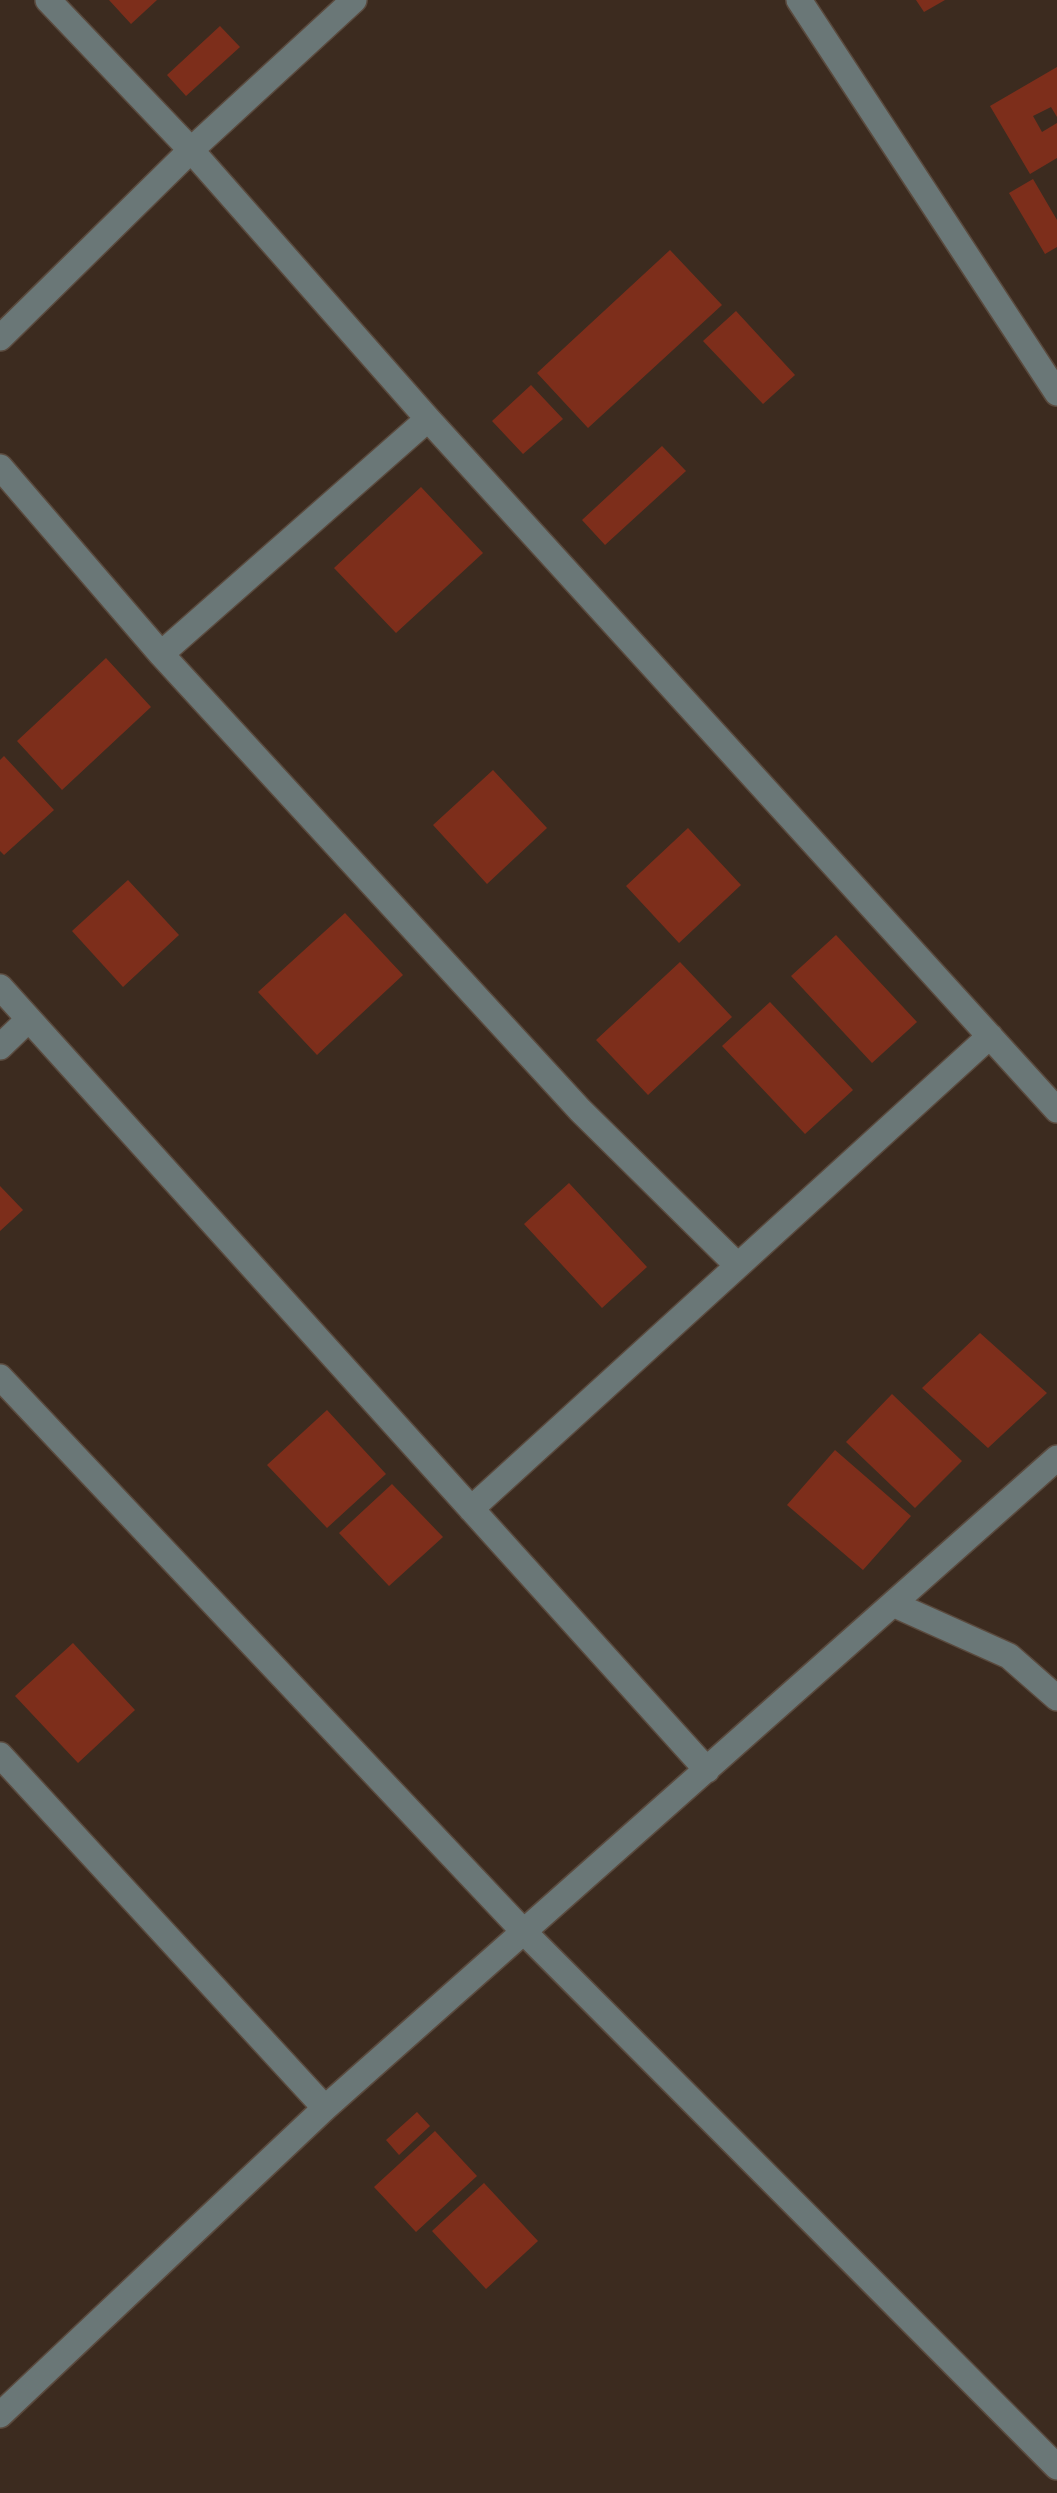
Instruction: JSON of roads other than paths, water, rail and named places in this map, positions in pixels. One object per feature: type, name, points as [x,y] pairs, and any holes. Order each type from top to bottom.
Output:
[{"type":"street","points":[[48,0],[192,150],[428,418],[1057,1110]]},
{"type":"street","points":[[0,338],[192,150],[354,0]]},
{"type":"street","points":[[799,0],[1057,393]]},
{"type":"street","points":[[161,654],[428,418]]},
{"type":"street","points":[[0,467],[161,654],[580,1110],[738,1265]]},
{"type":"street","points":[[0,987],[706,1770]]},
{"type":"street","points":[[0,1047],[29,1019]]},
{"type":"street","points":[[471,1509],[990,1036]]},
{"type":"street","points":[[0,1377],[525,1934],[1057,2467]]},
{"type":"street","points":[[0,2414],[326,2108],[1057,1458]]},
{"type":"street","points":[[893,1604],[1009,1656],[1057,1698]]},
{"type":"street","points":[[0,1755],[326,2108]]}]
